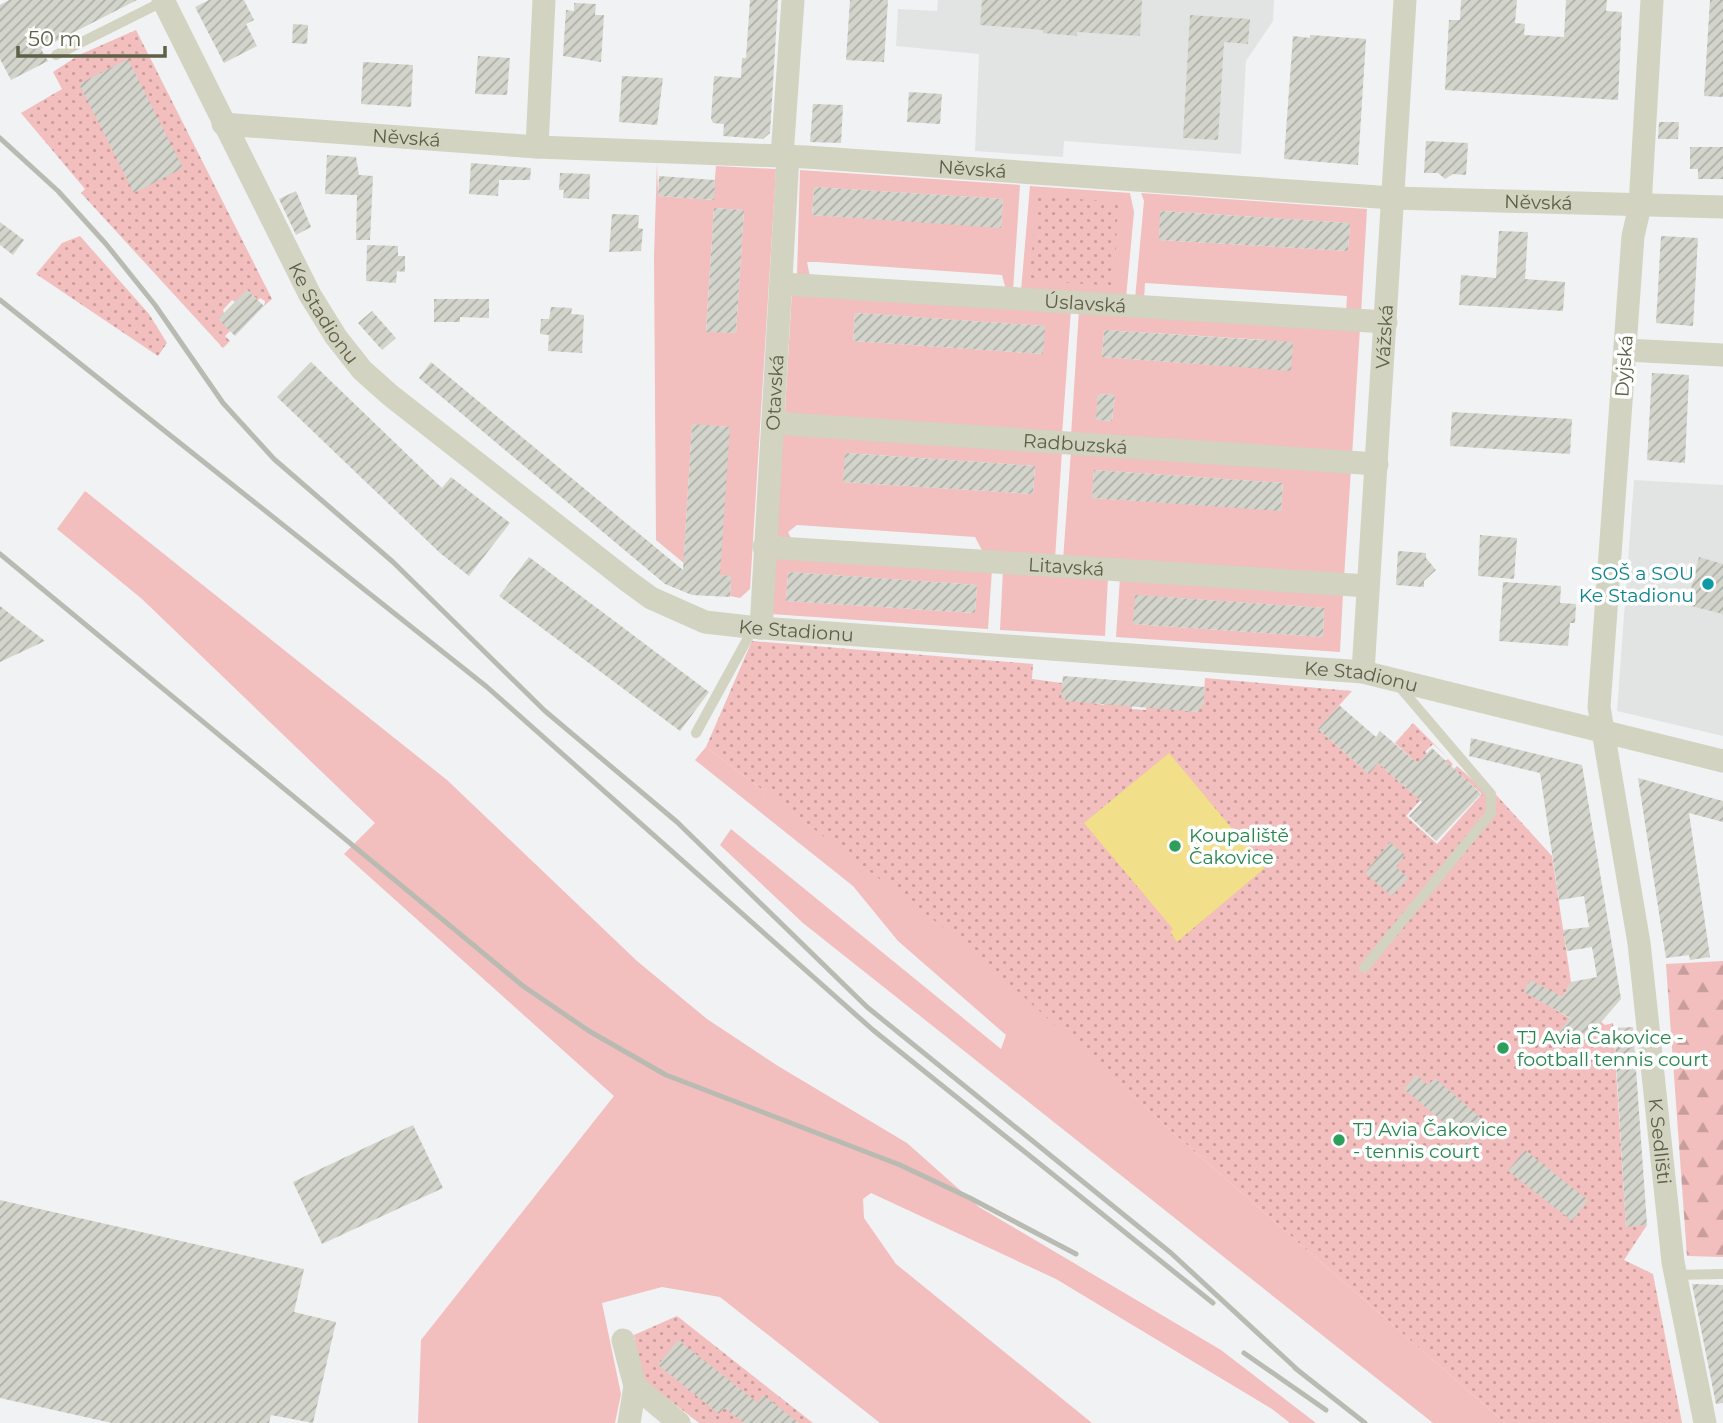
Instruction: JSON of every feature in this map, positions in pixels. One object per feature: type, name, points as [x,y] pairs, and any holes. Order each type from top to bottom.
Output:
[{"type":"street","points":[[537,147],[544,0]]},
{"type":"street","name":"Otavská","points":[[755,627],[765,547],[783,284],[785,156],[793,0]]},
{"type":"street","name":"Vážská","points":[[1363,673],[1405,0]]},
{"type":"street","name":"Dyjská","points":[[1603,732],[1599,707],[1633,236],[1640,206],[1652,0]]},
{"type":"street","name":"Ke Stadionu","points":[[163,1],[310,295],[336,337],[362,370],[421,422],[651,598],[705,622],[1363,673],[1723,761]]},
{"type":"street","name":"Něvská","points":[[223,124],[537,147],[785,156],[1393,198],[1723,207]]},
{"type":"street","name":"Úslavská","points":[[783,284],[1386,322]]},
{"type":"street","points":[[1626,350],[1723,355]]},
{"type":"street","name":"Radbuzská","points":[[773,423],[1377,464]]},
{"type":"street","name":"Litavská","points":[[765,547],[1368,586]]},
{"type":"street","name":"K Sedlišti","points":[[1603,732],[1639,943],[1675,1275],[1705,1423]]},
{"type":"street","points":[[623,1339],[635,1386],[628,1423]]},
{"type":"street","points":[[635,1386],[679,1423]]},
{"type":"lane","points":[[56,55],[163,1]]},
{"type":"lane","points":[[696,733],[755,627]]},
{"type":"lane","points":[[1364,968],[1491,813],[1491,794],[1394,680]]},
{"type":"lane","points":[[1675,1275],[1723,1275]]},
{"type":"shaded area","points":[[938,0],[1274,0],[1273,21],[1246,61],[1241,154],[1064,141],[1063,157],[975,151],[979,54],[896,46],[898,9],[937,11]]},
{"type":"shaded area","points":[[1634,480],[1723,485],[1723,736],[1617,711]]},
{"type":"shaded area","name":"Koupaliště Čakovice","points":[[1169,753],[1265,868],[1177,942],[1170,932],[1173,929],[1084,823]]},
{"type":"green space","points":[[136,30],[272,299],[264,306],[265,301],[260,298],[258,300],[247,290],[235,302],[232,300],[223,310],[230,331],[225,336],[230,341],[223,348],[81,193],[85,189],[21,113],[62,89],[53,72],[79,55]]},
{"type":"green space","points":[[657,163],[658,196],[713,200],[716,166],[776,169],[750,589],[740,598],[730,596],[731,576],[697,574],[656,540],[654,256]],"holes":[[[714,208],[744,210],[736,333],[706,331]],[[692,425],[729,427],[684,554]]]},
{"type":"green space","points":[[800,170],[1020,185],[1013,291],[1006,290],[1002,275],[817,262],[807,262],[810,277],[797,276]],"holes":[[[814,187],[1003,199],[1001,227],[812,215]]]},
{"type":"green space","points":[[1030,186],[1130,193],[1134,212],[1126,298],[1021,291]]},
{"type":"green space","points":[[1141,193],[1367,209],[1361,314],[1346,313],[1347,296],[1145,283],[1144,299],[1135,299],[1144,201]],"holes":[[[1161,211],[1350,223],[1348,251],[1159,240]]]},
{"type":"green space","points":[[1038,196],[1118,202],[1114,286],[1029,280]]},
{"type":"green space","points":[[80,236],[149,314],[167,343],[158,356],[36,274],[62,243]]},
{"type":"green space","points":[[792,291],[1071,309],[1062,435],[789,415],[785,412]],"holes":[[[855,313],[1044,326],[1042,354],[853,341]]]},
{"type":"green space","points":[[1079,310],[1360,328],[1352,456],[1071,436]],"holes":[[[1104,330],[1266,340],[1227,366],[1102,357]],[[1098,394],[1115,395],[1112,421],[1097,420]]]},
{"type":"green space","points":[[783,432],[1062,450],[1055,559],[984,554],[975,537],[797,525],[788,532],[792,541],[776,536]],"holes":[[[846,453],[1035,466],[1033,494],[843,482]]]},
{"type":"green space","points":[[1071,451],[1351,469],[1344,578],[1063,560]],"holes":[[[1094,470],[1283,483],[1281,510],[1092,498]]]},
{"type":"green space","points":[[85,491],[447,780],[637,961],[707,1019],[778,1066],[907,1143],[979,1207],[1221,1350],[1316,1423],[1290,1423],[1272,1409],[1056,1279],[871,1193],[863,1199],[864,1218],[896,1264],[1092,1423],[880,1423],[720,1297],[662,1287],[602,1303],[621,1394],[615,1423],[418,1423],[421,1340],[614,1096],[344,854],[375,823],[142,599],[57,529]]},
{"type":"green space","points":[[775,555],[992,569],[988,629],[771,614]],"holes":[[[788,572],[977,585],[975,613],[786,601]]]},
{"type":"green space","points":[[1003,570],[1108,577],[1105,636],[1000,630]]},
{"type":"green space","points":[[1120,578],[1343,593],[1340,652],[1116,637]],"holes":[[[1162,597],[1324,608],[1323,637],[1133,624]]]},
{"type":"green space","points":[[752,641],[1033,664],[1032,679],[1062,683],[1062,697],[1104,705],[1105,700],[1132,702],[1132,709],[1146,710],[1146,703],[1198,712],[1199,707],[1203,707],[1205,678],[1352,691],[1318,729],[1368,773],[1378,763],[1414,795],[1431,776],[1395,743],[1413,723],[1448,758],[1433,744],[1425,752],[1440,766],[1448,759],[1453,764],[1406,816],[1437,844],[1482,794],[1454,769],[1457,766],[1485,791],[1489,787],[1552,856],[1571,982],[1563,997],[1556,994],[1549,1006],[1586,1028],[1594,1016],[1605,1025],[1613,1023],[1626,1226],[1647,1225],[1624,1260],[1653,1274],[1682,1423],[1505,1423],[1179,1138],[969,947],[706,747]]},
{"type":"green space","points":[[706,747],[969,946],[1179,1138],[1505,1423],[1433,1423],[803,923],[720,845],[731,829],[1001,1049],[1006,1035],[898,941],[853,886],[695,760]]},
{"type":"green space","points":[[1723,961],[1723,1257],[1687,1256],[1666,964]]},
{"type":"green space","points":[[677,1316],[813,1423],[699,1423],[641,1378],[634,1335]]},
{"type":"building","points":[[9,0],[137,0],[41,49],[48,61],[11,80],[0,59],[0,5]]},
{"type":"building","points":[[209,0],[244,0],[254,20],[246,24],[257,46],[224,63],[195,7]]},
{"type":"building","points":[[750,0],[778,0],[770,133],[763,139],[723,136],[724,124],[713,123],[711,118],[714,76],[741,78],[742,58],[746,58]]},
{"type":"building","points":[[850,0],[888,0],[884,62],[846,60]]},
{"type":"building","points":[[982,0],[1142,0],[1140,36],[1077,32],[1077,36],[1043,33],[1043,30],[980,25]]},
{"type":"building","points":[[1461,0],[1517,0],[1515,23],[1525,24],[1524,35],[1564,37],[1566,0],[1607,0],[1606,11],[1622,12],[1618,100],[1445,90],[1449,20],[1460,20]]},
{"type":"building","points":[[1710,0],[1723,0],[1723,97],[1704,96]]},
{"type":"building","points":[[574,3],[596,4],[595,15],[604,15],[601,62],[563,56],[566,10],[574,11]]},
{"type":"building","points":[[1190,15],[1250,19],[1248,44],[1224,42],[1218,140],[1183,138]]},
{"type":"building","points":[[293,24],[308,25],[307,44],[292,43]]},
{"type":"building","points":[[1310,35],[1366,39],[1358,165],[1284,159],[1293,36],[1310,38]]},
{"type":"building","points":[[478,56],[510,58],[507,95],[475,94]]},
{"type":"building","points":[[128,59],[183,168],[134,193],[79,84]]},
{"type":"building","points":[[363,62],[413,65],[411,107],[361,104]]},
{"type":"building","points":[[622,76],[663,78],[657,125],[619,122]]},
{"type":"building","points":[[909,92],[942,94],[940,124],[907,122]]},
{"type":"building","points":[[813,104],[843,105],[841,143],[810,142]]},
{"type":"building","points":[[1659,122],[1679,122],[1678,139],[1658,139]]},
{"type":"building","points":[[1426,141],[1468,143],[1466,175],[1453,174],[1445,179],[1438,173],[1424,173]]},
{"type":"building","points":[[1690,147],[1723,147],[1723,179],[1698,179],[1698,169],[1690,169]]},
{"type":"building","points":[[327,155],[356,157],[359,175],[373,176],[370,240],[356,240],[357,195],[325,194]]},
{"type":"building","points":[[471,163],[531,168],[530,180],[499,180],[498,196],[469,194]]},
{"type":"building","points":[[560,173],[590,174],[589,199],[563,198],[564,190],[559,190]]},
{"type":"building","points":[[659,176],[715,180],[714,200],[658,196]]},
{"type":"building","points":[[814,187],[1003,199],[1001,228],[812,215]]},
{"type":"building","points":[[296,191],[311,227],[296,235],[279,199]]},
{"type":"building","points":[[714,208],[744,210],[736,333],[706,332]]},
{"type":"building","points":[[1160,211],[1350,223],[1348,251],[1159,240]]},
{"type":"building","points":[[612,214],[639,215],[638,228],[643,229],[641,251],[609,252]]},
{"type":"building","points":[[0,222],[24,240],[13,255],[0,245]]},
{"type":"building","points":[[1499,231],[1528,232],[1525,279],[1565,282],[1563,311],[1459,305],[1461,275],[1496,278]]},
{"type":"building","points":[[1661,236],[1698,238],[1693,326],[1656,323]]},
{"type":"building","points":[[367,245],[398,246],[398,256],[405,256],[405,272],[397,271],[396,283],[366,281]]},
{"type":"building","points":[[247,290],[264,306],[235,336],[218,319]]},
{"type":"building","points":[[434,299],[489,299],[489,318],[460,317],[460,322],[434,322]]},
{"type":"building","points":[[551,307],[572,308],[571,314],[584,315],[582,353],[548,351],[549,335],[540,334],[541,319],[549,319]]},
{"type":"building","points":[[372,311],[396,338],[382,350],[358,323]]},
{"type":"building","points":[[855,313],[1045,326],[1043,354],[853,341]]},
{"type":"building","points":[[1104,330],[1293,342],[1291,371],[1102,357]]},
{"type":"building","points":[[311,362],[442,488],[451,477],[510,523],[469,576],[440,553],[277,397]]},
{"type":"building","points":[[431,362],[683,570],[692,424],[730,427],[720,575],[731,576],[730,597],[692,595],[665,584],[419,378]]},
{"type":"building","points":[[1652,373],[1689,375],[1685,463],[1647,460]]},
{"type":"building","points":[[1098,394],[1115,395],[1112,421],[1096,420]]},
{"type":"building","points":[[1452,412],[1572,419],[1570,454],[1450,446]]},
{"type":"building","points":[[845,453],[1035,466],[1033,494],[843,482]]},
{"type":"building","points":[[1094,470],[1283,483],[1281,511],[1092,498]]},
{"type":"building","points":[[1480,535],[1517,538],[1514,579],[1478,576]]},
{"type":"building","points":[[1398,551],[1426,553],[1426,558],[1436,570],[1424,581],[1424,587],[1396,585]]},
{"type":"building","points":[[529,557],[709,692],[680,731],[499,596]]},
{"type":"building","name":"SOŠ a SOU Ke Stadionu","points":[[1699,557],[1723,564],[1723,614],[1687,605]]},
{"type":"building","points":[[788,572],[977,585],[975,613],[786,601]]},
{"type":"building","points":[[1503,582],[1561,586],[1560,603],[1576,604],[1575,623],[1570,623],[1568,646],[1499,641]]},
{"type":"building","points":[[1135,595],[1324,608],[1323,637],[1133,624]]},
{"type":"building","points":[[0,606],[45,641],[0,662]]},
{"type":"building","points":[[1063,676],[1205,687],[1203,707],[1199,707],[1199,712],[1065,701],[1065,697],[1061,697]]},
{"type":"building","points":[[1339,705],[1376,737],[1380,731],[1417,763],[1432,748],[1481,794],[1436,841],[1409,816],[1422,802],[1378,763],[1369,774],[1318,729]]},
{"type":"building","points":[[1471,738],[1582,765],[1621,999],[1579,1048],[1559,1032],[1570,1018],[1524,992],[1530,980],[1563,997],[1571,982],[1597,977],[1592,947],[1567,951],[1563,930],[1589,927],[1584,896],[1559,900],[1540,773],[1469,756]]},
{"type":"building","points":[[1638,778],[1723,801],[1723,822],[1689,813],[1710,957],[1690,960],[1689,955],[1666,958]]},
{"type":"building","points":[[1390,842],[1405,855],[1396,867],[1408,878],[1392,896],[1365,873]]},
{"type":"building","points":[[1633,1027],[1647,1225],[1626,1227],[1614,1028]]},
{"type":"building","points":[[1416,1075],[1428,1085],[1435,1078],[1484,1121],[1467,1142],[1404,1089]]},
{"type":"building","points":[[413,1125],[443,1188],[322,1244],[293,1182]]},
{"type":"building","points":[[1525,1150],[1588,1200],[1572,1221],[1508,1171]]},
{"type":"building","points":[[0,1200],[304,1269],[294,1312],[336,1322],[313,1423],[271,1415],[269,1423],[112,1423],[0,1398]]},
{"type":"building","points":[[1692,1284],[1723,1285],[1723,1403],[1716,1404]]},
{"type":"building","points":[[678,1340],[758,1403],[763,1395],[799,1423],[744,1423],[724,1408],[719,1414],[658,1365]]},
{"type":"railway","points":[[0,138],[58,191],[106,244],[155,305],[223,403],[274,459],[393,562],[545,711],[677,822],[867,1007],[1171,1253],[1301,1373]]},
{"type":"railway","points":[[0,300],[487,687],[873,1030],[1213,1303]]},
{"type":"railway","points":[[0,554],[523,986],[589,1031],[666,1075],[900,1165],[970,1198],[1076,1254]]},
{"type":"railway","points":[[1244,1353],[1326,1410]]},
{"type":"railway","points":[[1295,1368],[1365,1423]]},
{"type":"place","name":"SOŠ a SOU Ke Stadionu","points":[[1708,584]]},
{"type":"place","name":"Koupaliště Čakovice","points":[[1175,846]]},
{"type":"place","name":"TJ Avia Čakovice - football tennis court","points":[[1503,1048]]},
{"type":"place","name":"TJ Avia Čakovice - tennis court","points":[[1339,1140]]}]
